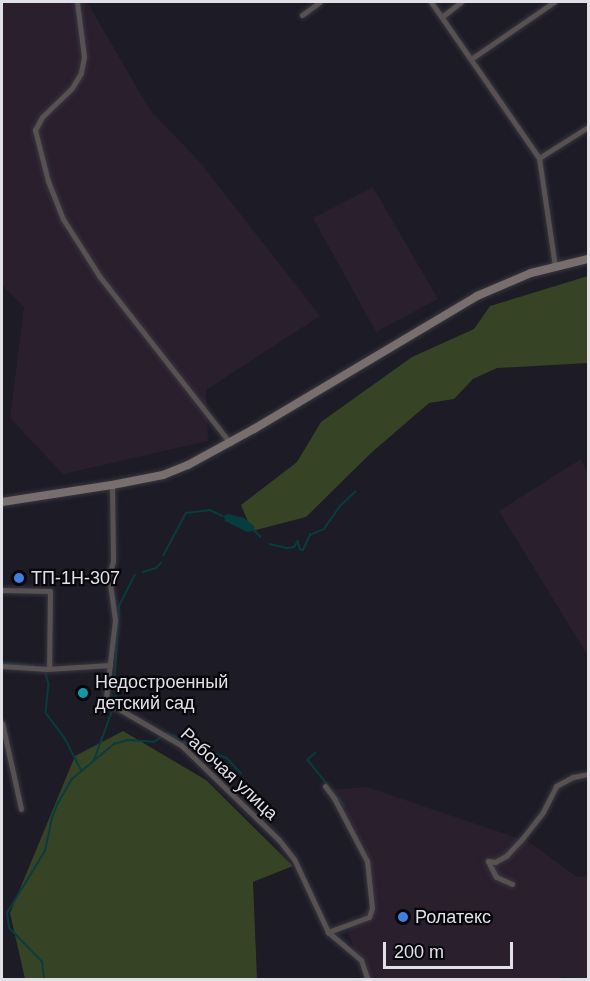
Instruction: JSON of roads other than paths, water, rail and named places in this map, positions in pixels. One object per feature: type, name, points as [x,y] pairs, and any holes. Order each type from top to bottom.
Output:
[{"type":"main road","points":[[2,502],[163,475],[188,465],[230,443],[477,296],[555,266],[588,259]]},
{"type":"street","points":[[77,2],[84,57],[81,73],[72,88],[42,117],[35,130],[48,181],[63,219],[100,277],[230,443]]},
{"type":"street","points":[[302,15],[320,2]]},
{"type":"street","points":[[431,2],[539,158],[555,266]]},
{"type":"street","points":[[442,16],[461,2]]},
{"type":"street","points":[[471,59],[554,2]]},
{"type":"street","points":[[539,158],[588,127]]},
{"type":"street","name":"Рабочая улица","points":[[112,485],[113,561],[109,576],[115,620],[105,692],[108,702],[181,745],[279,840],[294,859],[328,932],[361,960],[368,980]]},
{"type":"street","points":[[2,590],[50,591],[50,668]]},
{"type":"street","points":[[2,666],[50,668],[110,665]]},
{"type":"street","points":[[2,723],[21,809]]},
{"type":"street","points":[[512,884],[496,877],[488,861],[495,862],[506,856],[522,839],[543,812],[556,786],[573,777],[588,774]]},
{"type":"street","points":[[325,786],[339,807],[367,861],[372,908],[369,917],[328,932]]},
{"type":"waterway","points":[[270,544],[288,548],[294,547],[298,541],[300,549],[303,550],[310,535],[324,529],[340,506],[355,492]]},
{"type":"waterway","points":[[163,556],[186,513],[210,510],[223,516]]},
{"type":"waterway","points":[[255,531],[261,537]]},
{"type":"waterway","points":[[143,572],[156,568],[161,563]]},
{"type":"waterway","points":[[116,703],[115,673],[119,606],[134,576]]},
{"type":"waterway","points":[[2,663],[33,665]]},
{"type":"waterway","points":[[46,673],[49,684],[46,713],[65,738],[82,771]]},
{"type":"waterway","points":[[94,760],[112,711]]},
{"type":"waterway","points":[[167,733],[181,739],[198,752],[213,753],[227,758],[241,773]]},
{"type":"waterway","points":[[44,980],[42,962],[9,928],[7,913],[45,851],[52,817],[58,803],[72,779],[114,744],[128,740],[154,742],[162,737]]},
{"type":"waterway","points":[[316,753],[308,760],[344,805]]},
{"type":"place","name":"ТП-1Н-307","points":[[19,578]]},
{"type":"place","name":"Недостроенный детский сад","points":[[83,693]]},
{"type":"place","name":"Ролатекс","points":[[403,917]]}]
